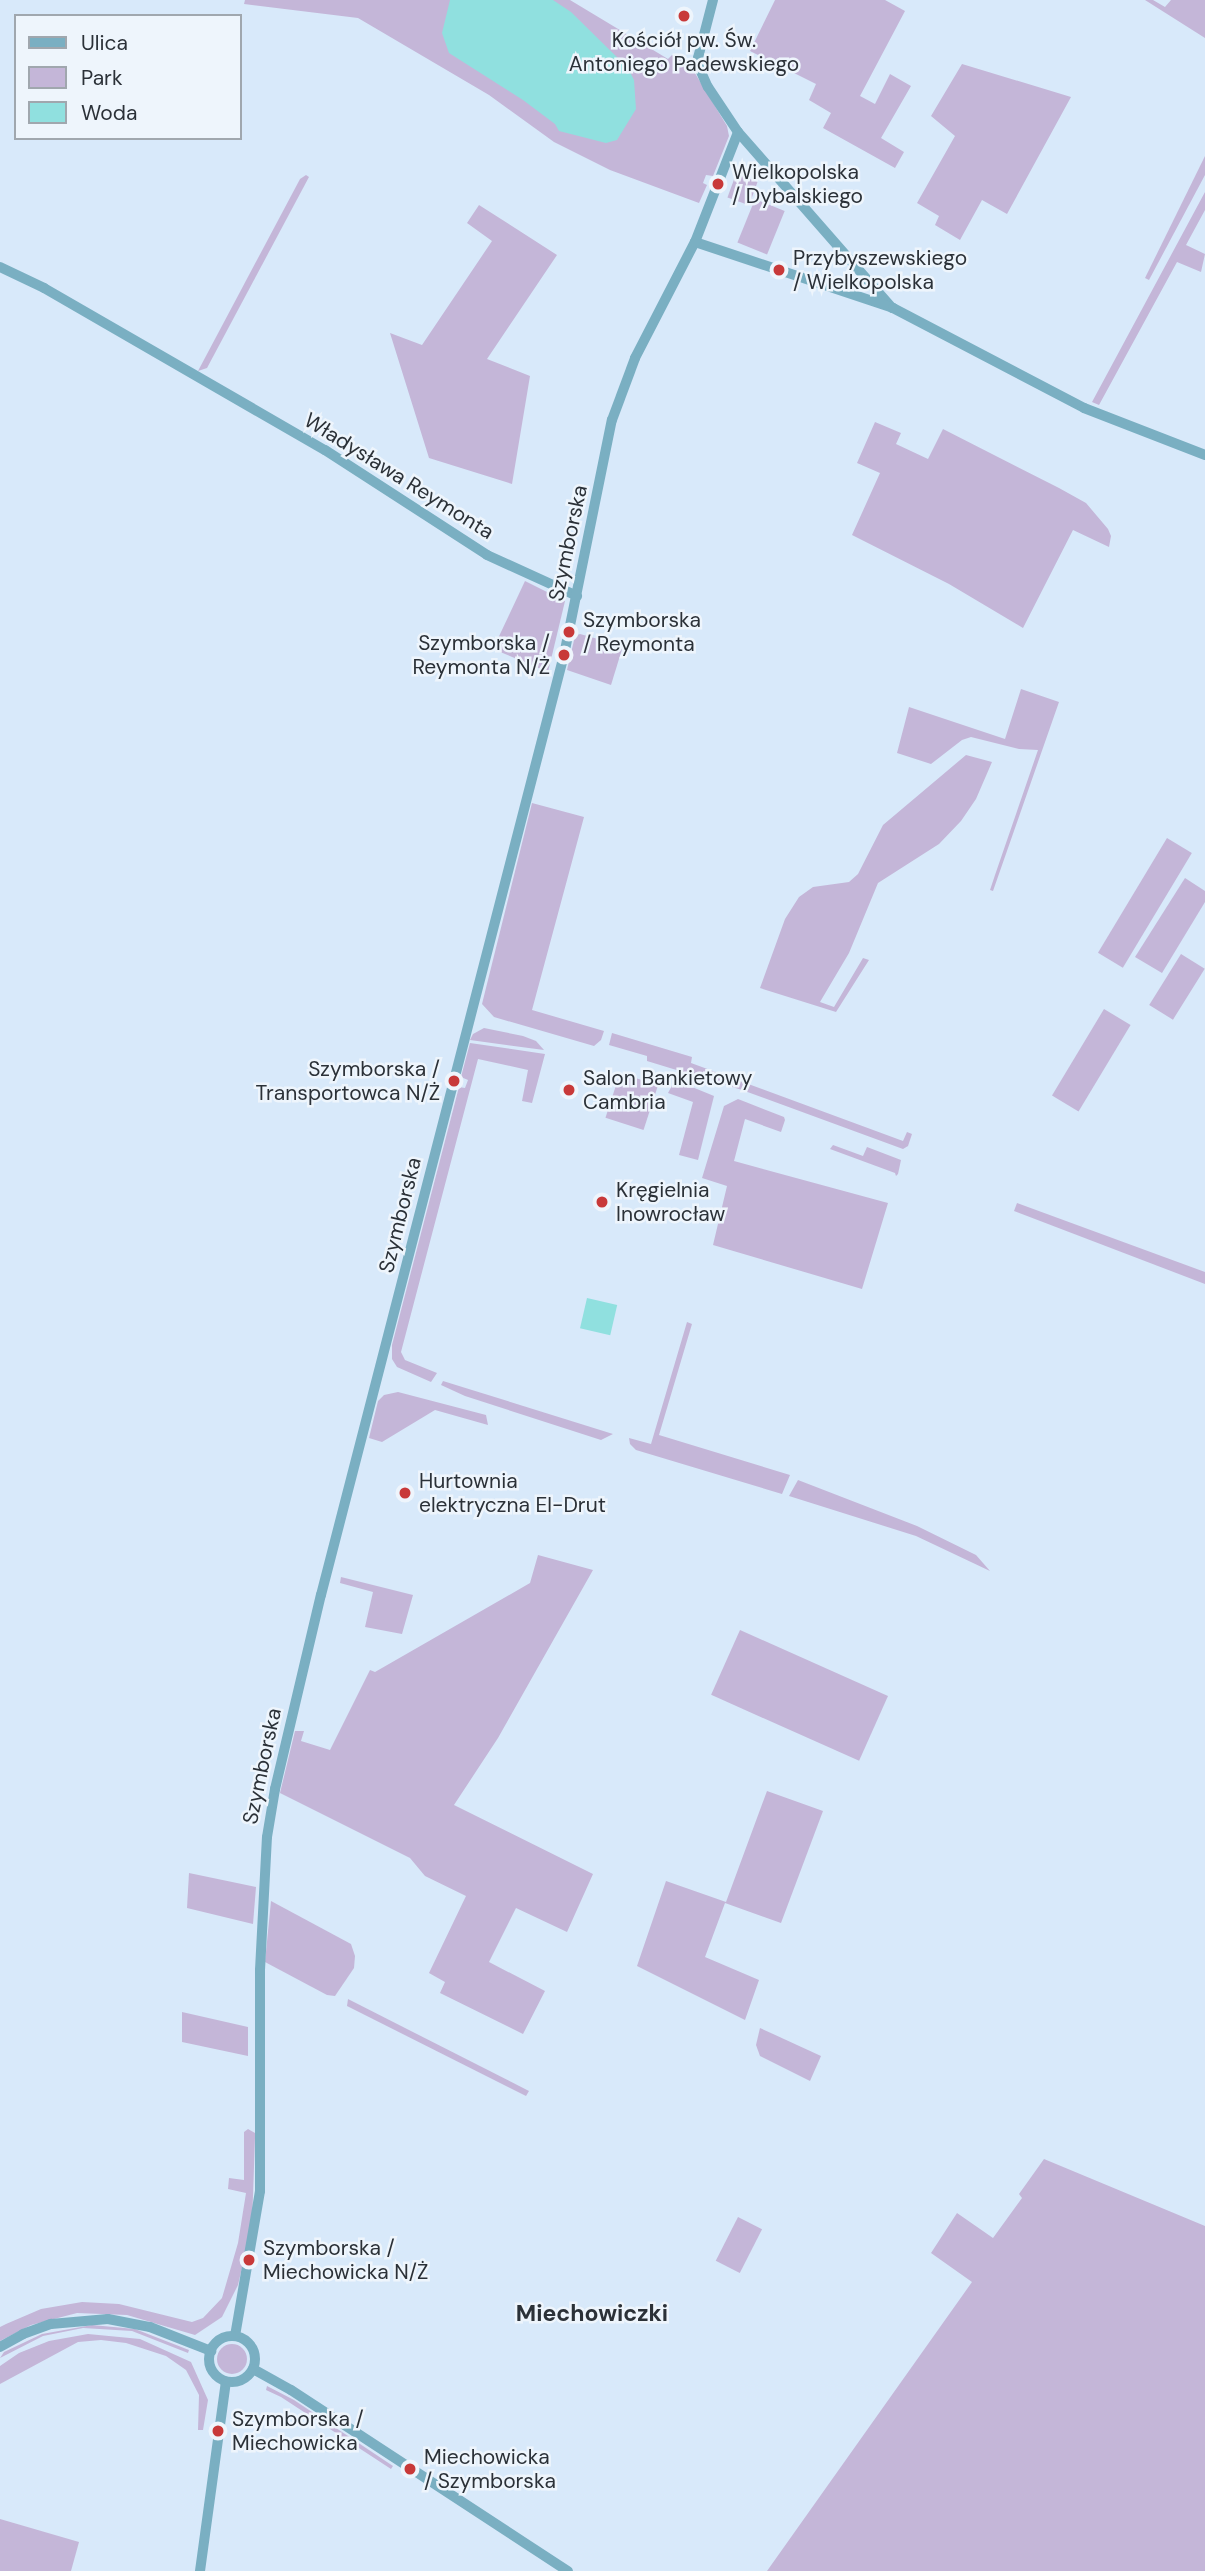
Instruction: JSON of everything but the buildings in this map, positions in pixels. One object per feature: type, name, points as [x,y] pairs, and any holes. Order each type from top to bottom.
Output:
[{"type":"street","points":[[713,0],[698,65],[713,95],[738,132],[893,308]]},
{"type":"street","name":"Szymborska","points":[[235,2336],[260,2191],[260,1970],[267,1837],[275,1789],[321,1595],[577,596],[618,402],[635,358],[695,242],[738,132]]},
{"type":"street","points":[[695,242],[893,308],[1084,408],[1205,455]]},
{"type":"street","name":"Władysława Reymonta","points":[[0,267],[44,288],[371,478],[487,555],[577,596]]},
{"type":"street","points":[[0,2347],[38,2328],[67,2320],[100,2318],[149,2327],[211,2351]]},
{"type":"street","points":[[235,2336],[253,2348],[253,2370],[244,2379],[226,2382],[217,2377],[211,2368],[211,2351],[218,2341],[235,2336]]},
{"type":"street","points":[[253,2370],[290,2390],[568,2571]]},
{"type":"street","points":[[200,2571],[226,2382]]},
{"type":"green space","points":[[245,0],[570,0],[668,59],[672,55],[690,65],[727,126],[729,136],[713,176],[706,175],[703,183],[707,185],[699,203],[610,170],[554,142],[489,95],[358,18],[244,4]]},
{"type":"green space","points":[[775,0],[885,0],[905,11],[860,96],[875,104],[890,74],[911,86],[881,138],[904,152],[895,168],[823,128],[831,113],[809,100],[816,84],[750,51]]},
{"type":"green space","points":[[1145,0],[1153,0],[1165,7],[1171,0],[1205,0],[1205,38]]},
{"type":"green space","points":[[962,64],[1071,97],[1007,214],[982,200],[960,240],[935,225],[939,216],[917,203],[955,136],[931,116]]},
{"type":"green space","points":[[1205,156],[1205,175],[1149,280],[1145,278]]},
{"type":"green space","points":[[736,174],[758,182],[749,205],[727,197]]},
{"type":"green space","points":[[306,175],[309,177],[207,368],[198,371],[300,179]]},
{"type":"green space","points":[[1205,192],[1205,210],[1186,245],[1205,254],[1201,272],[1177,262],[1099,405],[1092,402]]},
{"type":"green space","points":[[755,199],[785,211],[767,255],[737,243]]},
{"type":"green space","points":[[479,205],[557,255],[487,359],[530,376],[512,484],[429,458],[390,333],[422,345],[492,241],[467,223]]},
{"type":"green space","points":[[875,422],[901,433],[896,444],[928,459],[943,429],[1059,488],[1086,503],[1108,529],[1111,536],[1109,547],[1073,530],[1023,628],[949,584],[852,535],[880,473],[857,463]]},
{"type":"green space","points":[[525,581],[565,601],[548,672],[493,649]]},
{"type":"green space","points":[[580,634],[623,646],[611,685],[567,670],[575,636]]},
{"type":"green space","points":[[1021,689],[1059,702],[993,891],[990,890],[1038,750],[1019,749],[971,737],[962,740],[931,764],[897,753],[909,707],[1005,739]]},
{"type":"green space","points":[[966,755],[992,762],[976,799],[961,821],[939,844],[878,883],[849,953],[820,1002],[834,1007],[863,958],[869,960],[836,1012],[760,988],[785,919],[799,897],[813,887],[849,882],[858,874],[883,825]]},
{"type":"green space","points":[[532,803],[584,817],[532,1010],[604,1031],[601,1040],[594,1046],[494,1017],[482,1004]]},
{"type":"green space","points":[[1167,838],[1192,853],[1123,968],[1098,953]]},
{"type":"green space","points":[[1185,878],[1205,891],[1205,902],[1162,973],[1135,957]]},
{"type":"green space","points":[[1181,954],[1205,969],[1173,1020],[1149,1005]]},
{"type":"green space","points":[[1104,1009],[1131,1025],[1079,1112],[1052,1096]]},
{"type":"green space","points":[[484,1028],[523,1036],[536,1041],[544,1050],[470,1040],[473,1034]]},
{"type":"green space","points":[[612,1033],[692,1057],[691,1063],[903,1141],[907,1132],[912,1134],[908,1146],[903,1149],[742,1090],[647,1061],[647,1056],[609,1045]]},
{"type":"green space","points":[[470,1043],[545,1054],[532,1103],[522,1101],[528,1070],[478,1059],[401,1352],[405,1360],[437,1373],[431,1382],[397,1367],[392,1359],[392,1345],[459,1087],[465,1088],[468,1080],[461,1077]]},
{"type":"green space","points":[[620,1073],[658,1085],[644,1130],[605,1118]]},
{"type":"green space","points":[[675,1080],[714,1096],[698,1160],[679,1155],[693,1102],[668,1093]]},
{"type":"green space","points":[[738,1099],[784,1117],[785,1120],[781,1132],[745,1119],[734,1161],[888,1203],[862,1289],[713,1245],[727,1186],[702,1178],[724,1106]]},
{"type":"green space","points":[[833,1145],[863,1156],[867,1147],[901,1160],[898,1174],[896,1176],[895,1173],[830,1149]]},
{"type":"green space","points":[[1017,1203],[1205,1272],[1205,1284],[1014,1211]]},
{"type":"green space","points":[[687,1322],[692,1324],[659,1435],[790,1475],[782,1494],[636,1450],[630,1444],[629,1438],[651,1444]]},
{"type":"green space","points":[[443,1381],[613,1434],[601,1440],[465,1396],[441,1385]]},
{"type":"green space","points":[[398,1392],[486,1415],[488,1425],[435,1410],[382,1442],[369,1438],[378,1401],[384,1395]]},
{"type":"green space","points":[[798,1480],[917,1526],[976,1555],[990,1571],[916,1536],[789,1496]]},
{"type":"green space","points":[[538,1555],[593,1570],[498,1738],[454,1805],[593,1874],[567,1932],[516,1908],[489,1962],[545,1991],[523,2034],[440,1993],[445,1982],[429,1973],[466,1896],[425,1876],[410,1858],[280,1793],[295,1731],[304,1731],[301,1741],[330,1750],[370,1670],[375,1672],[530,1583]]},
{"type":"green space","points":[[341,1577],[413,1595],[402,1634],[365,1627],[373,1592],[340,1583]]},
{"type":"green space","points":[[740,1630],[888,1696],[859,1761],[711,1695]]},
{"type":"green space","points":[[767,1791],[823,1811],[781,1923],[725,1903],[705,1957],[759,1980],[745,2020],[637,1966],[666,1881],[726,1902]]},
{"type":"green space","points":[[189,1873],[256,1887],[253,1924],[187,1908]]},
{"type":"green space","points":[[271,1901],[351,1944],[355,1956],[354,1968],[335,1996],[327,1995],[265,1962]]},
{"type":"green space","points":[[348,1999],[529,2091],[526,2096],[347,2006]]},
{"type":"green space","points":[[182,2012],[248,2027],[248,2056],[182,2042]]},
{"type":"green space","points":[[760,2028],[821,2056],[810,2081],[760,2056],[756,2045]]},
{"type":"green space","points":[[248,2129],[255,2133],[252,2224],[238,2285],[222,2317],[195,2335],[127,2315],[77,2313],[31,2325],[0,2341],[0,2327],[6,2324],[41,2309],[82,2302],[119,2304],[192,2322],[203,2318],[222,2298],[238,2243],[246,2193],[228,2189],[229,2178],[244,2180],[244,2132]]},
{"type":"green space","points":[[1044,2159],[1205,2226],[1205,2571],[767,2571],[972,2282],[931,2253],[957,2213],[993,2238],[1022,2198],[1019,2194]]},
{"type":"green space","points":[[738,2217],[762,2229],[740,2273],[716,2261]]},
{"type":"green space","points":[[92,2325],[135,2329],[189,2350],[188,2353],[132,2331],[83,2328],[43,2336],[0,2358],[4,2352],[42,2334]]},
{"type":"green space","points":[[88,2334],[140,2339],[191,2362],[208,2400],[203,2430],[198,2430],[199,2395],[186,2370],[166,2356],[126,2343],[101,2340],[78,2342],[0,2384],[0,2366],[19,2353],[49,2341]]},
{"type":"green space","points":[[232,2344],[243,2348],[247,2359],[243,2370],[232,2374],[221,2370],[217,2359],[221,2348]]},
{"type":"green space","points":[[267,2386],[294,2400],[393,2466],[391,2469],[266,2390]]},
{"type":"green space","points":[[0,2519],[79,2542],[71,2571],[0,2571]]},
{"type":"water","points":[[450,0],[553,0],[571,12],[628,68],[634,80],[636,109],[617,140],[606,143],[559,131],[555,124],[523,100],[449,53],[442,33]]},
{"type":"water","points":[[587,1298],[617,1305],[610,1335],[580,1328]]},
{"type":"place","name":"Kościół pw. Św. Antoniego Padewskiego","points":[[684,16]]},
{"type":"place","name":"Wielkopolska / Dybalskiego","points":[[718,184]]},
{"type":"place","name":"Przybyszewskiego / Wielkopolska","points":[[779,270]]},
{"type":"place","name":"Szymborska / Reymonta","points":[[569,632]]},
{"type":"place","name":"Szymborska / Reymonta N/Ż","points":[[564,655]]},
{"type":"place","name":"Szymborska / Transportowca N/Ż","points":[[454,1081]]},
{"type":"place","name":"Salon Bankietowy Cambria","points":[[569,1090]]},
{"type":"place","name":"Kręgielnia Inowrocław","points":[[602,1202]]},
{"type":"place","name":"Hurtownia elektryczna El-Drut","points":[[405,1493]]},
{"type":"place","name":"Szymborska / Miechowicka N/Ż","points":[[249,2260]]},
{"type":"place","name":"Szymborska / Miechowicka","points":[[218,2431]]},
{"type":"place","name":"Miechowicka / Szymborska","points":[[410,2469]]},
{"type":"district","name":"Miechowiczki","points":[[592,2313]]}]
